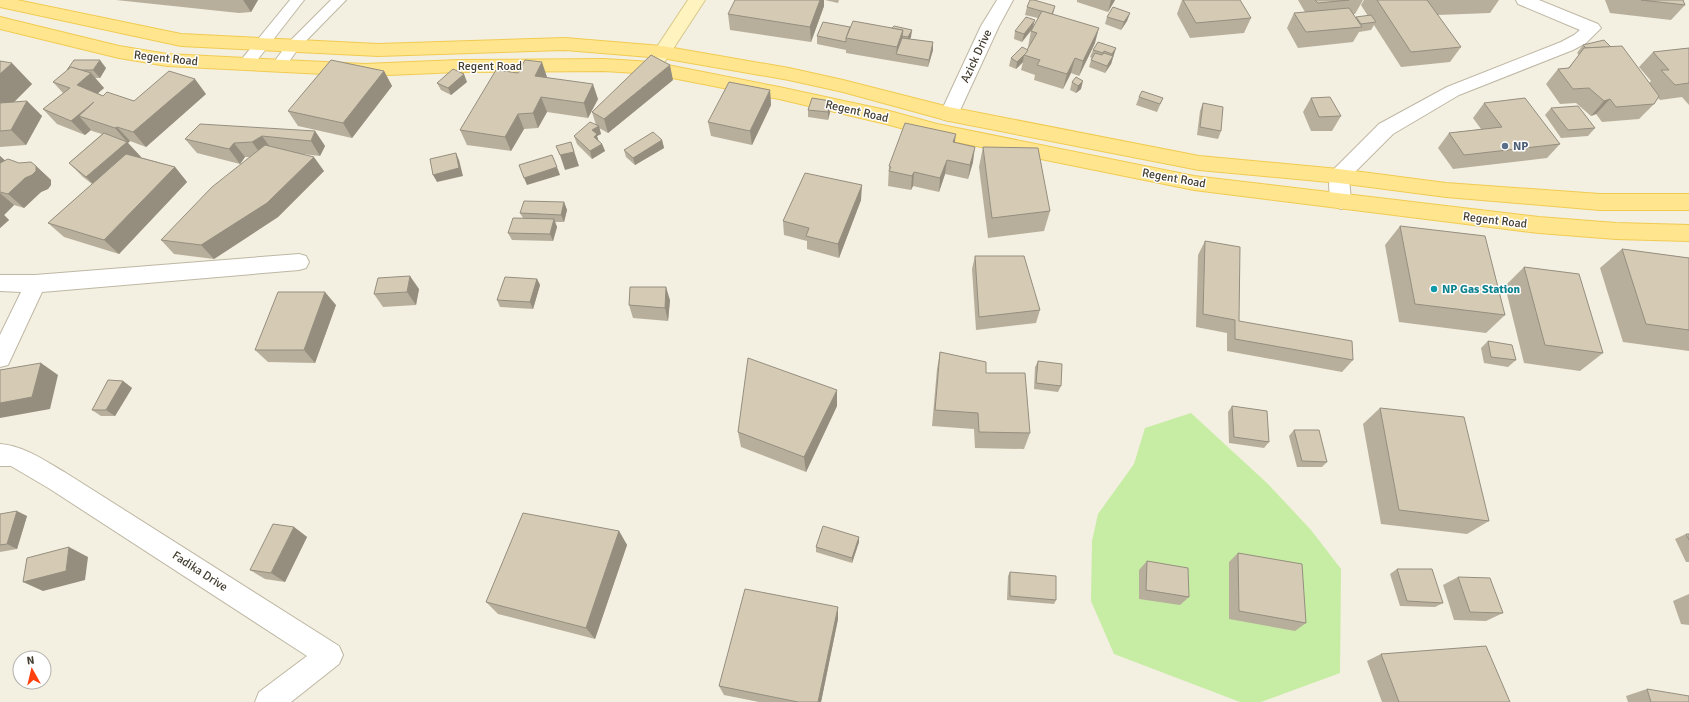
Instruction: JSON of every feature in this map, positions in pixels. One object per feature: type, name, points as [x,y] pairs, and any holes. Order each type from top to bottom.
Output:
[{"type":"main road","name":"Regent Road","points":[[0,2],[182,40],[378,50],[565,44],[662,52],[788,74],[843,86],[949,114],[1199,163],[1339,176],[1446,190],[1600,202],[1689,202]]},
{"type":"main road","name":"Regent Road","points":[[0,23],[119,52],[167,60],[365,70],[458,66],[604,65],[652,68],[778,93],[886,117],[937,131],[1186,182],[1539,225],[1616,231],[1689,233]]},
{"type":"street","points":[[652,68],[697,0]]},
{"type":"street","name":"Azick Drive","points":[[949,114],[990,26],[1005,0]]},
{"type":"street","points":[[1342,202],[1339,176],[1386,129],[1453,91],[1567,46],[1580,39],[1592,28],[1524,0]]},
{"type":"street","points":[[0,283],[35,284],[299,262]]},
{"type":"street","points":[[0,358],[35,284]]},
{"type":"street","name":"Fadika Drive","points":[[0,455],[14,456],[58,481],[330,655],[269,702]]},
{"type":"lane","points":[[246,64],[297,0]]},
{"type":"lane","points":[[278,66],[293,46],[339,0]]},
{"type":"green space","points":[[1191,413],[1268,484],[1311,530],[1341,569],[1340,673],[1261,702],[1240,702],[1114,654],[1091,601],[1092,541],[1098,514],[1134,464],[1145,428]]},
{"type":"building","points":[[735,0],[820,0],[810,27],[728,14]]},
{"type":"building","points":[[1030,0],[1055,6],[1052,14],[1027,7]]},
{"type":"building","points":[[1183,0],[1240,0],[1251,18],[1196,23]]},
{"type":"building","points":[[1315,0],[1349,0],[1318,3]]},
{"type":"building","points":[[1377,0],[1427,0],[1461,47],[1411,52]]},
{"type":"building","points":[[1641,0],[1683,0],[1685,5]]},
{"type":"building","points":[[1113,7],[1130,13],[1124,22],[1107,17]]},
{"type":"building","points":[[1349,8],[1362,27],[1306,32],[1294,13]]},
{"type":"building","points":[[1042,11],[1099,28],[1083,61],[1075,58],[1067,74],[1037,65],[1040,60],[1024,55],[1037,33],[1031,31]]},
{"type":"building","points":[[1371,15],[1376,22],[1361,24],[1356,17]]},
{"type":"building","points":[[1026,17],[1035,20],[1024,34],[1015,31]]},
{"type":"building","points":[[853,21],[903,30],[897,47],[846,38]]},
{"type":"building","points":[[823,22],[850,27],[846,42],[817,36]]},
{"type":"building","points":[[894,26],[912,30],[908,37],[902,36],[903,30],[892,28]]},
{"type":"building","points":[[902,38],[933,42],[929,60],[896,54]]},
{"type":"building","points":[[1604,40],[1611,47],[1586,48],[1583,45]]},
{"type":"building","points":[[1098,42],[1116,48],[1112,54],[1104,51],[1103,53],[1093,50]]},
{"type":"building","points":[[1622,46],[1659,96],[1654,104],[1616,107],[1610,99],[1604,101],[1589,88],[1573,89],[1558,69],[1569,68],[1584,48]]},
{"type":"building","points":[[1022,47],[1028,50],[1017,62],[1011,58]]},
{"type":"building","points":[[1689,48],[1689,83],[1675,85],[1661,70],[1669,70],[1653,52]]},
{"type":"building","points":[[1095,53],[1102,55],[1104,53],[1113,56],[1107,66],[1091,60]]},
{"type":"building","points":[[651,55],[670,65],[604,119],[592,112]]},
{"type":"building","points":[[74,60],[100,60],[93,70],[81,70],[71,67],[67,70]]},
{"type":"building","points":[[331,60],[384,71],[343,123],[288,111]]},
{"type":"building","points":[[525,60],[542,62],[535,76],[593,84],[584,103],[541,97],[533,113],[518,114],[505,137],[460,130],[496,70],[518,73]]},
{"type":"building","points":[[0,61],[12,63],[0,74]]},
{"type":"building","points":[[71,67],[91,73],[77,85],[103,96],[107,92],[134,101],[169,71],[195,79],[133,132],[117,127],[115,128],[79,116],[94,102],[71,121],[43,109],[70,88],[53,82]]},
{"type":"building","points":[[453,69],[464,74],[448,88],[437,83]]},
{"type":"building","points":[[1076,77],[1083,81],[1078,86],[1072,82]]},
{"type":"building","points":[[729,82],[770,90],[750,131],[708,122]]},
{"type":"building","points":[[1142,91],[1163,98],[1160,104],[1139,97]]},
{"type":"building","points":[[1330,97],[1341,116],[1319,117],[1311,98]]},
{"type":"building","points":[[812,98],[831,101],[828,112],[808,110]]},
{"type":"building","points":[[1525,98],[1560,144],[1464,155],[1449,133],[1502,127],[1484,103]]},
{"type":"building","points":[[27,101],[11,130],[0,131],[0,103]]},
{"type":"building","points":[[1203,103],[1223,107],[1221,131],[1200,127]]},
{"type":"building","points":[[1578,106],[1595,128],[1568,130],[1551,108]]},
{"type":"building","points":[[590,122],[599,126],[592,130],[597,134],[594,137],[602,144],[590,151],[574,136]]},
{"type":"building","points":[[905,123],[956,134],[953,142],[975,147],[970,165],[947,160],[940,178],[914,172],[912,176],[889,171],[891,167],[889,166]]},
{"type":"building","points":[[200,124],[315,131],[311,141],[262,136],[252,142],[234,143],[229,149],[185,139]]},
{"type":"building","points":[[653,132],[662,140],[633,158],[624,150]]},
{"type":"building","points":[[104,133],[127,142],[86,177],[69,163]]},
{"type":"building","points":[[571,142],[574,152],[560,155],[556,146]]},
{"type":"building","points":[[265,145],[314,157],[267,203],[201,245],[161,240],[212,187]]},
{"type":"building","points":[[983,147],[1038,148],[1050,211],[992,218]]},
{"type":"building","points":[[456,153],[459,168],[433,175],[430,159]]},
{"type":"building","points":[[126,154],[175,167],[104,240],[48,223]]},
{"type":"building","points":[[552,155],[557,167],[524,178],[519,165]]},
{"type":"building","points":[[8,159],[19,163],[31,162],[36,166],[36,171],[32,175],[25,178],[8,194],[0,192],[0,163]]},
{"type":"building","points":[[805,173],[862,185],[838,244],[806,236],[809,228],[783,221]]},
{"type":"building","points":[[524,201],[564,202],[561,215],[520,213]]},
{"type":"building","points":[[513,218],[554,219],[550,234],[508,233]]},
{"type":"building","points":[[1400,226],[1485,236],[1505,315],[1415,304]]},
{"type":"building","points":[[1205,241],[1240,247],[1239,321],[1352,341],[1353,360],[1235,339],[1235,320],[1203,314]]},
{"type":"building","points":[[1622,249],[1689,258],[1689,330],[1646,324]]},
{"type":"building","points":[[975,256],[1024,256],[1040,310],[979,317]]},
{"type":"building","points":[[1524,267],[1579,274],[1603,353],[1545,345]]},
{"type":"building","points":[[410,276],[407,292],[374,294],[378,278]]},
{"type":"building","points":[[505,277],[537,279],[530,302],[497,300]]},
{"type":"building","points":[[630,287],[666,287],[665,308],[629,305]]},
{"type":"building","points":[[278,292],[325,292],[304,350],[255,350]]},
{"type":"building","points":[[1488,341],[1512,345],[1516,360],[1491,357]]},
{"type":"building","points":[[940,352],[986,362],[986,373],[1025,373],[1030,433],[979,432],[978,413],[935,410]]},
{"type":"building","points":[[748,358],[837,390],[804,457],[738,432]]},
{"type":"building","points":[[1038,361],[1062,364],[1061,386],[1036,383]]},
{"type":"building","points":[[41,363],[32,397],[0,403],[0,370]]},
{"type":"building","points":[[108,380],[123,381],[106,410],[92,410]]},
{"type":"building","points":[[1232,406],[1267,411],[1269,442],[1234,437]]},
{"type":"building","points":[[1380,408],[1464,417],[1489,521],[1399,510]]},
{"type":"building","points":[[1294,430],[1319,430],[1327,462],[1302,461]]},
{"type":"building","points":[[17,511],[7,544],[0,545],[0,514]]},
{"type":"building","points":[[523,513],[619,531],[586,628],[486,602]]},
{"type":"building","points":[[273,524],[294,527],[271,573],[250,570]]},
{"type":"building","points":[[823,526],[859,537],[852,558],[816,547]]},
{"type":"building","points":[[69,547],[66,571],[23,582],[27,558]]},
{"type":"building","points":[[1238,553],[1302,564],[1306,623],[1239,611]]},
{"type":"building","points":[[1147,561],[1188,568],[1189,597],[1146,590]]},
{"type":"building","points":[[1397,569],[1432,569],[1443,603],[1407,601]]},
{"type":"building","points":[[1010,572],[1056,576],[1056,600],[1010,596]]},
{"type":"building","points":[[1458,577],[1490,578],[1503,613],[1470,612]]},
{"type":"building","points":[[745,589],[838,607],[818,702],[798,702],[719,686]]},
{"type":"building","points":[[1486,646],[1510,702],[1399,702],[1381,654]]},
{"type":"building","points":[[1647,689],[1689,696],[1689,702],[1651,702]]},
{"type":"place","name":"NP","points":[[1505,146]]},
{"type":"place","name":"NP Gas Station","points":[[1434,289]]}]
